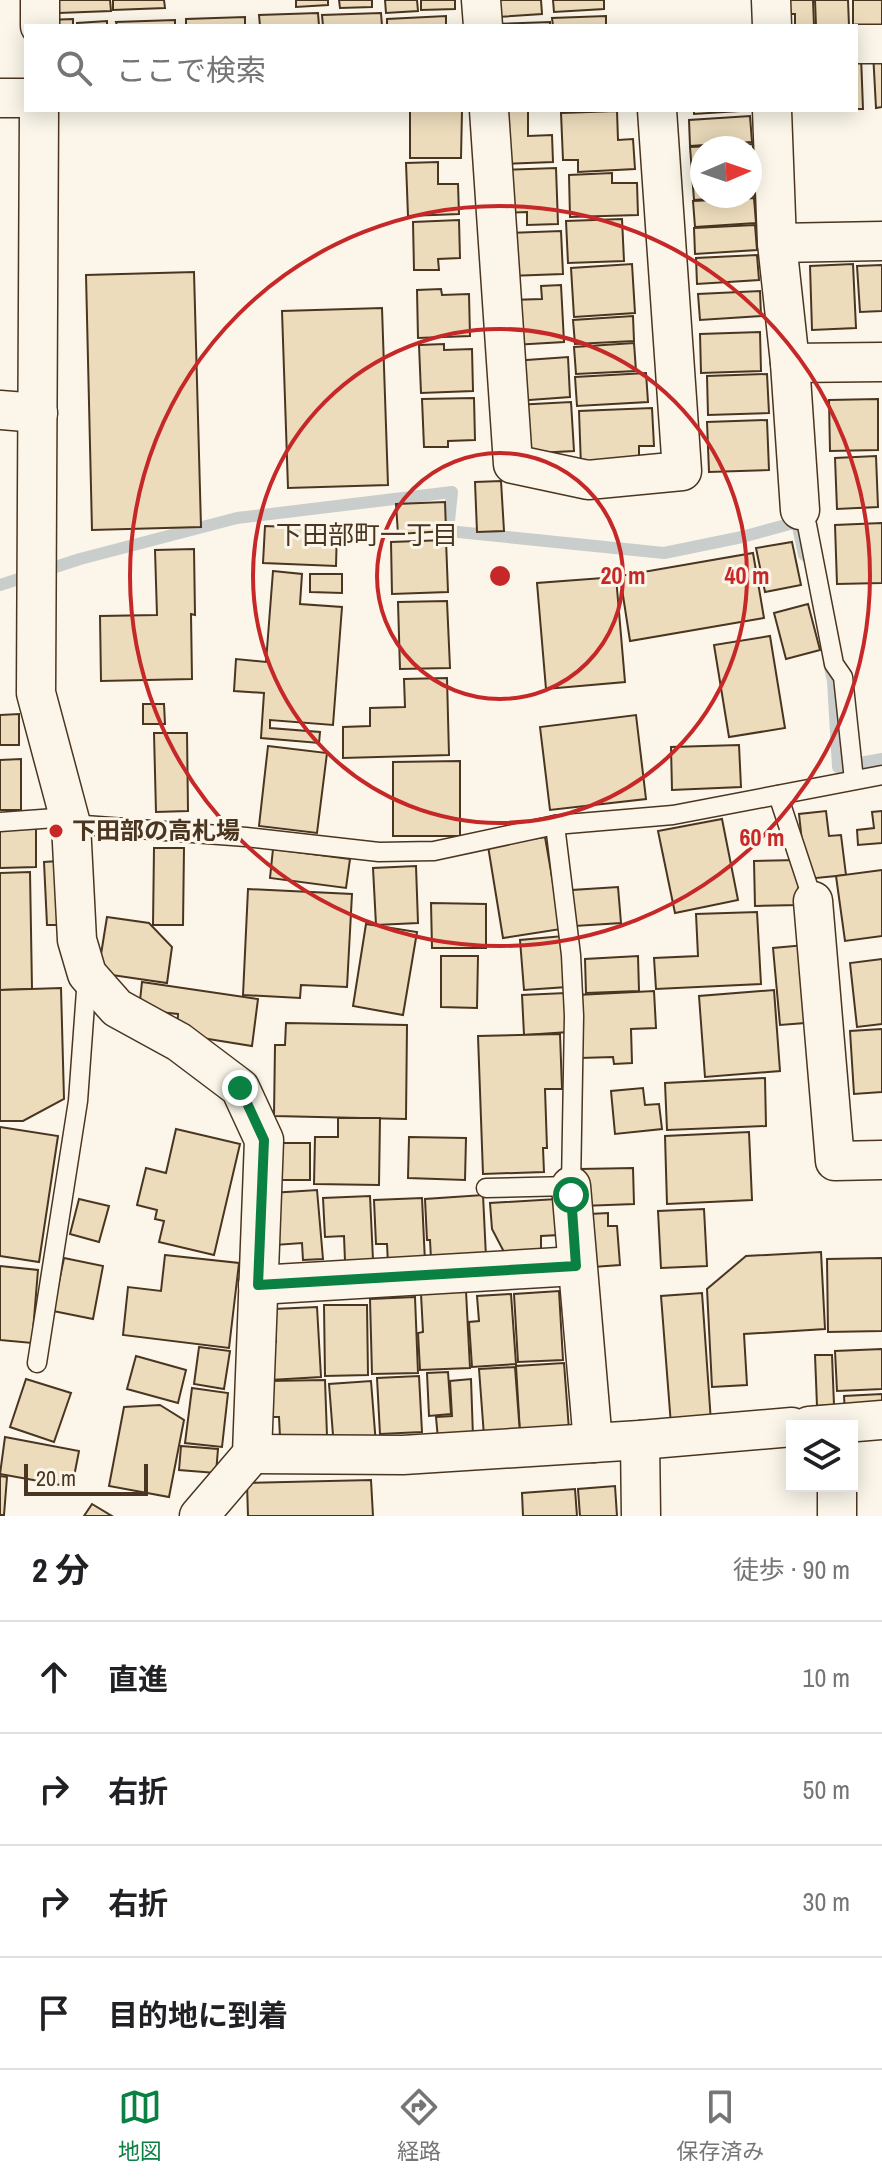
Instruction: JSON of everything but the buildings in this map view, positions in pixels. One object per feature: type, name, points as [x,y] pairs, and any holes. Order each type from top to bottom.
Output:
[{"type":"street","points":[[40,0],[40,24]]},
{"type":"street","points":[[481,0],[483,24]]},
{"type":"street","points":[[771,0],[772,24]]},
{"type":"street","points":[[858,44],[882,44]]},
{"type":"street","points":[[0,98],[24,98]]},
{"type":"street","points":[[39,112],[36,693],[70,821],[77,940],[87,974],[117,1008],[179,1042],[240,1088],[264,1140],[252,1454],[199,1516]]},
{"type":"street","points":[[489,112],[513,464],[588,480],[682,471],[657,112]]},
{"type":"street","points":[[772,112],[777,243],[790,363],[800,510]]},
{"type":"street","points":[[777,243],[882,241]]},
{"type":"street","points":[[790,363],[882,362]]},
{"type":"street","points":[[0,410],[38,413]]},
{"type":"street","points":[[813,901],[835,1161],[882,1160]]},
{"type":"street","points":[[571,1186],[593,1443]]},
{"type":"street","points":[[258,1285],[576,1266]]},
{"type":"street","points":[[858,1422],[882,1420]]},
{"type":"street","points":[[252,1454],[403,1455],[786,1428]]},
{"type":"street","points":[[640,1440],[641,1516]]},
{"type":"street","points":[[837,1492],[837,1516]]},
{"type":"lane","points":[[800,510],[807,525],[834,664],[843,677],[854,780]]},
{"type":"lane","points":[[0,822],[70,821],[379,852],[434,851],[555,825],[673,815],[882,775]]},
{"type":"lane","points":[[778,795],[813,901]]},
{"type":"lane","points":[[486,1188],[571,1186],[574,1016],[571,955],[555,825]]},
{"type":"lane","points":[[37,1363],[78,1101],[87,974]]},
{"type":"waterway","points":[[0,585],[80,559],[237,518],[452,492],[448,531],[664,553],[797,522],[804,555]]},
{"type":"waterway","points":[[829,663],[833,681],[838,767],[882,759]]},
{"type":"place","name":"下田部の高札場","points":[[56,831]]},
{"type":"district","name":"下田部町一丁目","points":[[367,535]]},
{"type":"route","points":[[240,1088],[264,1140],[258,1285],[576,1266],[571,1195]]}]
